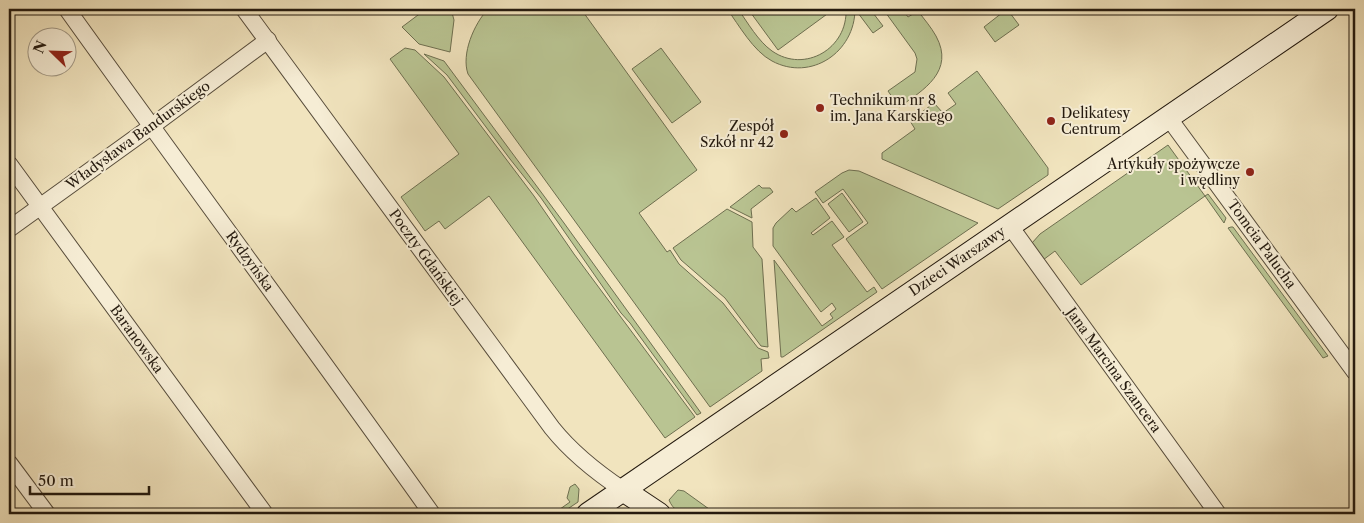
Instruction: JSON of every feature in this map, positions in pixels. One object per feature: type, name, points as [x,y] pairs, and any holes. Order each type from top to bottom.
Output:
[{"type":"street","name":"Rydzyńska","points":[[67,9],[432,514]]},
{"type":"street","name":"Poczty Gdańskiej","points":[[244,9],[552,428],[582,460],[597,473],[623,490]]},
{"type":"street","name":"Dzieci Warszawy","points":[[588,514],[1327,9]]},
{"type":"street","name":"Władysława Bandurskiego","points":[[9,229],[268,40]]},
{"type":"street","name":"Tomcia Palucha","points":[[1168,117],[1355,372]]},
{"type":"street","name":"Baranowska","points":[[9,164],[264,514]]},
{"type":"street","name":"Jana Marcina Szancera","points":[[1010,226],[1218,514]]},
{"type":"street","points":[[9,463],[47,514]]},
{"type":"street","points":[[623,490],[659,514]]},
{"type":"green space","points":[[426,9],[451,9],[454,20],[450,52],[419,44],[402,27]]},
{"type":"green space","points":[[488,9],[581,9],[697,170],[639,213],[667,252],[670,250],[679,264],[723,303],[758,348],[768,352],[769,358],[761,359],[762,371],[710,407],[468,74],[466,58],[470,40],[478,23]]},
{"type":"green space","points":[[727,9],[738,9],[758,37],[772,51],[798,60],[822,53],[832,45],[840,35],[845,23],[846,9],[855,9],[853,24],[848,38],[839,50],[828,59],[815,65],[801,68],[787,67],[765,57]]},
{"type":"green space","points":[[748,9],[834,9],[778,50]]},
{"type":"green space","points":[[855,9],[870,9],[883,26],[873,33]]},
{"type":"green space","points":[[883,9],[902,9],[908,17],[918,11],[936,36],[941,48],[942,59],[934,78],[918,94],[899,107],[888,91],[915,72],[917,59],[915,53]]},
{"type":"green space","points":[[1007,9],[1019,25],[995,42],[984,27]]},
{"type":"green space","points":[[405,48],[415,50],[444,77],[534,196],[574,254],[695,417],[665,438],[489,196],[445,229],[439,221],[425,231],[401,197],[459,154],[390,59]]},
{"type":"green space","points":[[661,48],[701,102],[672,123],[632,69]]},
{"type":"green space","points":[[424,54],[444,61],[701,413],[697,415],[621,313],[541,198],[447,75]]},
{"type":"green space","points":[[977,71],[1048,168],[1048,175],[998,209],[882,159],[882,153],[915,129],[910,121],[934,103],[943,113],[956,104],[948,93]]},
{"type":"green space","points":[[1168,145],[1205,196],[1081,285],[1055,251],[1043,260],[1032,243],[1040,234]]},
{"type":"green space","points":[[849,170],[859,171],[978,223],[882,289],[846,239],[868,223],[843,189],[823,203],[815,192]]},
{"type":"green space","points":[[759,185],[762,188],[770,188],[773,192],[751,209],[752,218],[730,207]]},
{"type":"green space","points":[[842,193],[863,222],[849,232],[828,204]]},
{"type":"green space","points":[[1208,194],[1226,218],[1224,223],[1205,196]]},
{"type":"green space","points":[[816,198],[830,218],[811,233],[813,235],[832,221],[844,237],[832,245],[867,292],[874,287],[877,292],[781,357],[774,260],[822,326],[833,318],[830,314],[836,309],[832,303],[821,312],[773,246],[773,228],[776,223],[792,208],[796,212]]},
{"type":"green space","points":[[727,209],[752,222],[753,247],[762,259],[768,347],[761,346],[725,298],[681,260],[673,248]]},
{"type":"green space","points":[[1233,227],[1328,356],[1323,358],[1228,228]]},
{"type":"green space","points":[[575,484],[579,489],[578,502],[560,514],[553,514],[570,502],[567,498],[570,487]]},
{"type":"green space","points":[[678,490],[684,491],[716,514],[696,515],[677,511],[669,500]]},
{"type":"place","name":"Technikum nr 8 im. Jana Karskiego","points":[[820,108]]},
{"type":"place","name":"Delikatesy Centrum","points":[[1051,121]]},
{"type":"place","name":"Zespół Szkół nr 42","points":[[784,134]]},
{"type":"place","name":"Artykuły spożywcze i wędliny","points":[[1250,172]]}]
